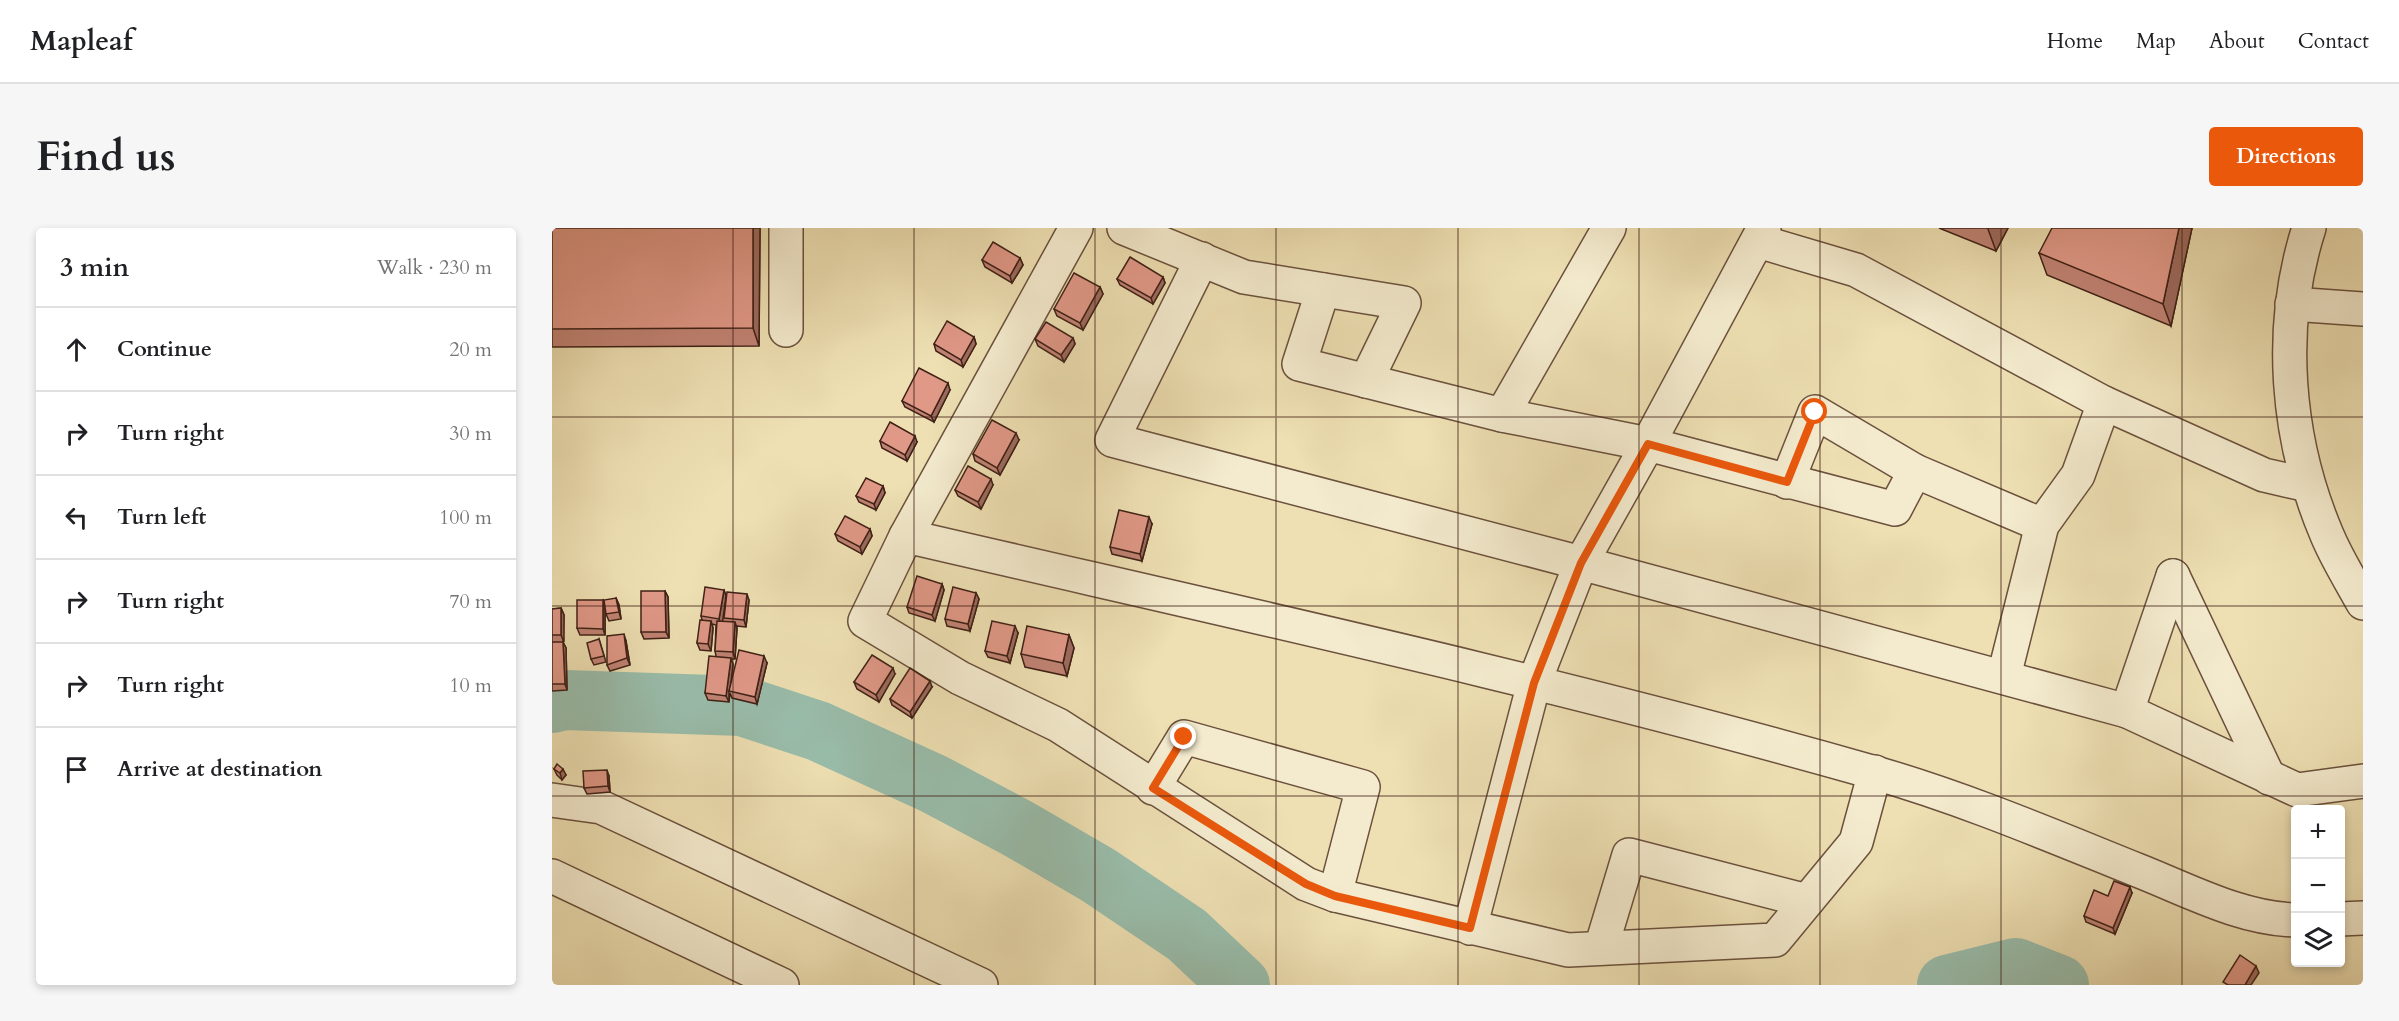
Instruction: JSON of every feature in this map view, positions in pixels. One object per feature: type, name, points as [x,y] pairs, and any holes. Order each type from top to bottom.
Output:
[{"type":"street","points":[[786,228],[786,330]]},
{"type":"street","points":[[1077,228],[906,536],[865,621],[960,678],[1058,725],[1096,747],[1153,788],[1306,884],[1335,896],[1568,950],[1775,940],[1856,842],[1875,772]]},
{"type":"street","points":[[1124,228],[1244,277],[1404,303],[1366,381]]},
{"type":"street","points":[[1502,415],[1609,228]]},
{"type":"street","points":[[2309,228],[2298,263],[2292,304],[2289,353],[2292,408],[2308,485],[2327,536],[2363,603]]},
{"type":"street","points":[[1470,928],[1534,683],[1581,563],[1761,234],[1856,270],[2104,403],[2264,475],[2308,485]]},
{"type":"street","points":[[1202,259],[1112,440],[1581,563],[2127,711],[2297,790],[2363,782]]},
{"type":"street","points":[[1323,290],[1299,364],[1502,415],[1648,444],[1895,509],[1915,471]]},
{"type":"street","points":[[2292,304],[2363,309]]},
{"type":"street","points":[[2004,676],[2042,525],[2078,474],[2104,403]]},
{"type":"street","points":[[1787,482],[1815,412],[1915,471],[2042,525]]},
{"type":"street","points":[[906,536],[1534,683],[1875,772],[1989,810],[2232,908],[2275,919],[2291,920]]},
{"type":"street","points":[[2127,711],[2173,576],[2270,778]]},
{"type":"street","points":[[1153,788],[1184,737],[1363,787],[1335,896]]},
{"type":"street","points":[[552,800],[601,807],[981,985]]},
{"type":"street","points":[[1601,948],[1629,855],[1807,901]]},
{"type":"street","points":[[552,876],[782,985]]},
{"type":"street","points":[[2345,919],[2363,918]]},
{"type":"building","points":[[552,228],[753,228],[753,328],[552,329]]},
{"type":"building","points":[[2052,228],[2179,228],[2163,304],[2039,253]]},
{"type":"building","points":[[993,242],[1020,258],[1010,276],[982,260]]},
{"type":"building","points":[[1130,257],[1163,277],[1151,298],[1117,279]]},
{"type":"building","points":[[1074,273],[1100,287],[1080,323],[1054,309]]},
{"type":"building","points":[[947,321],[974,337],[961,360],[934,344]]},
{"type":"building","points":[[1046,322],[1073,338],[1061,355],[1035,339]]},
{"type":"building","points":[[919,368],[948,383],[931,416],[902,401]]},
{"type":"building","points":[[992,420],[1016,433],[997,468],[973,454]]},
{"type":"building","points":[[890,422],[915,436],[905,455],[880,441]]},
{"type":"building","points":[[968,466],[991,479],[978,502],[955,490]]},
{"type":"building","points":[[866,478],[883,486],[874,504],[856,496]]},
{"type":"building","points":[[1119,510],[1149,517],[1140,554],[1110,547]]},
{"type":"building","points":[[845,516],[870,529],[860,547],[835,534]]},
{"type":"building","points":[[917,576],[942,584],[932,615],[907,607]]},
{"type":"building","points":[[705,587],[724,590],[719,619],[701,616]]},
{"type":"building","points":[[953,587],[976,593],[968,624],[945,619]]},
{"type":"building","points":[[641,591],[665,591],[666,632],[641,632]]},
{"type":"building","points":[[727,592],[747,594],[744,620],[724,618]]},
{"type":"building","points":[[616,598],[619,612],[606,614],[604,600]]},
{"type":"building","points":[[577,600],[603,600],[603,629],[577,628]]},
{"type":"building","points":[[561,608],[561,635],[552,635],[552,609]]},
{"type":"building","points":[[700,620],[711,621],[708,644],[697,643]]},
{"type":"building","points":[[717,621],[735,622],[733,652],[715,651]]},
{"type":"building","points":[[992,621],[1015,626],[1007,656],[985,651]]},
{"type":"building","points":[[1027,626],[1069,635],[1063,663],[1021,654]]},
{"type":"building","points":[[624,634],[627,658],[607,665],[607,636]]},
{"type":"building","points":[[599,639],[604,656],[591,659],[587,643]]},
{"type":"building","points":[[552,642],[563,642],[565,684],[552,684]]},
{"type":"building","points":[[739,650],[764,656],[755,697],[729,691]]},
{"type":"building","points":[[872,655],[893,668],[876,695],[854,682]]},
{"type":"building","points":[[709,656],[731,658],[726,696],[705,693]]},
{"type":"building","points":[[910,668],[930,681],[910,712],[890,699]]},
{"type":"building","points":[[557,764],[563,769],[560,773],[554,769]]},
{"type":"building","points":[[607,770],[608,786],[584,788],[583,771]]},
{"type":"building","points":[[2114,881],[2130,887],[2113,928],[2084,916],[2094,890],[2108,896]]},
{"type":"building","points":[[2240,955],[2256,966],[2245,985],[2228,985],[2223,982]]},
{"type":"waterway","points":[[552,703],[565,700],[742,706],[818,731],[934,784],[1098,875],[1187,935],[1240,985]]},
{"type":"waterway","points":[[1947,985],[2016,968],[2059,985]]},
{"type":"route","points":[[1184,737],[1153,788],[1306,884],[1335,896],[1470,928],[1534,683],[1581,563],[1648,444],[1787,482],[1815,412]]}]
